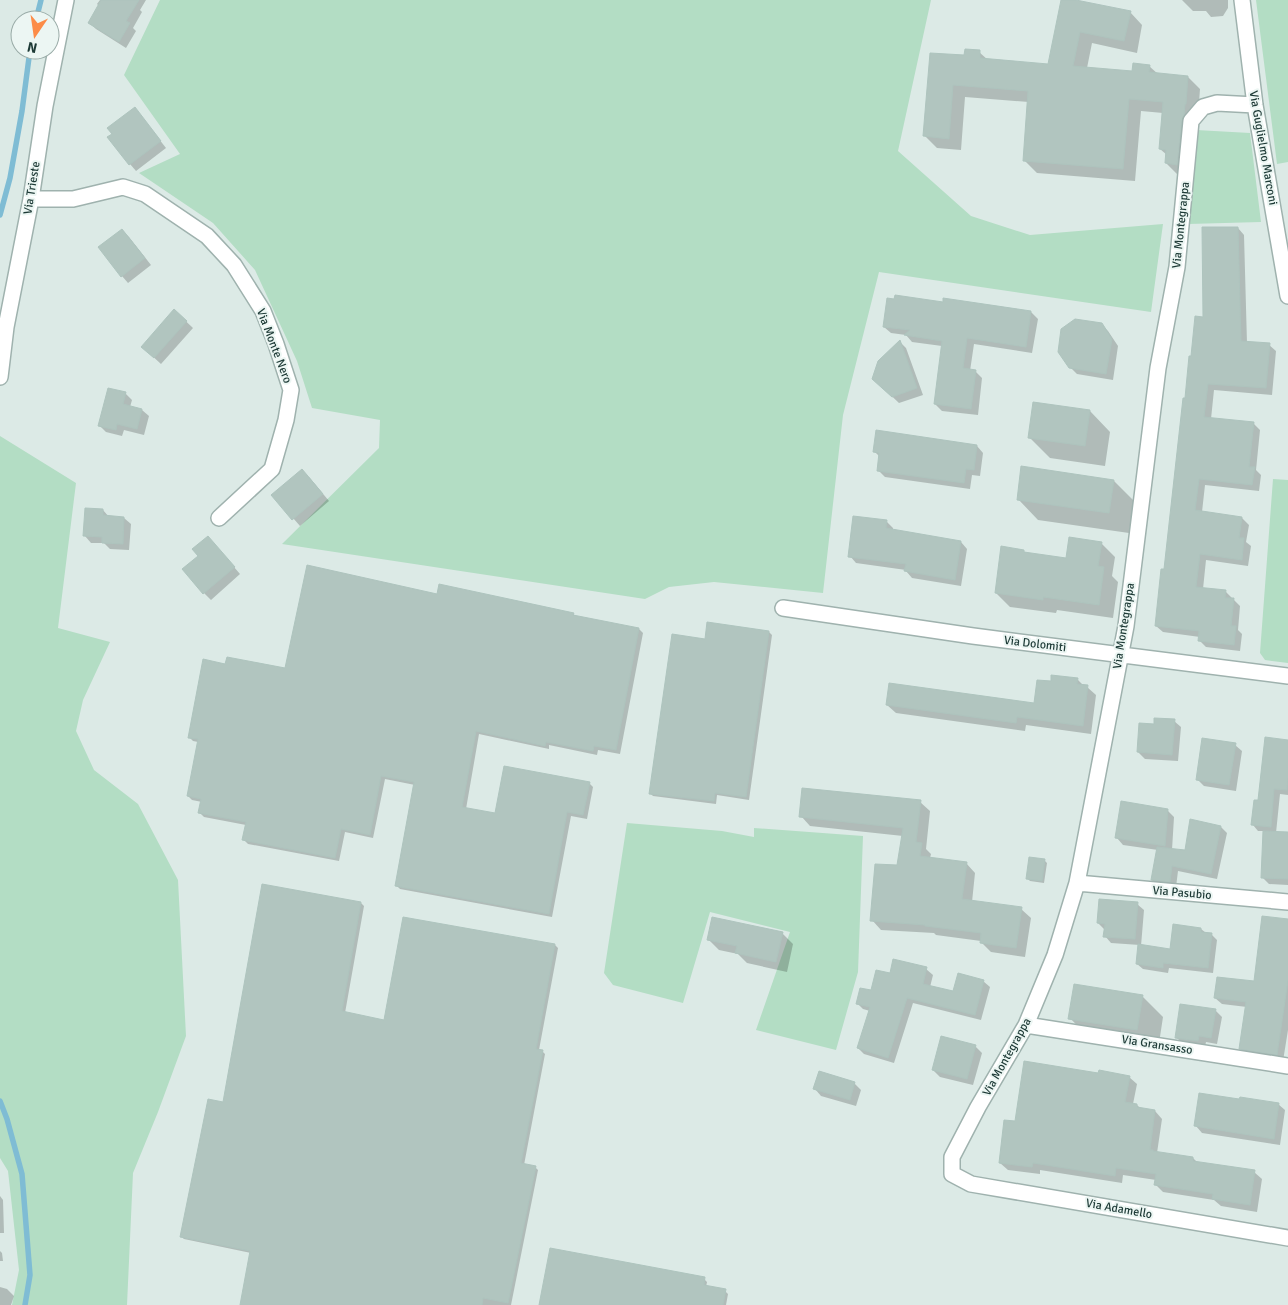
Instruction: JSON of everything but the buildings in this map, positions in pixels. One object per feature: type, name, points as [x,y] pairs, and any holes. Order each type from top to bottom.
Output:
[{"type":"street","name":"Via Trieste","points":[[0,377],[6,327],[31,199],[45,106],[66,0]]},
{"type":"street","name":"Via Guglielmo Marconi","points":[[1242,0],[1255,105],[1288,296]]},
{"type":"street","name":"Via Montegrappa","points":[[952,1174],[952,1157],[978,1107],[1026,1025],[1055,955],[1077,883],[1126,626],[1158,368],[1177,267],[1191,121],[1203,107],[1217,103],[1255,105]]},
{"type":"street","name":"Via Monte Nero","points":[[31,199],[73,199],[123,187],[145,194],[207,236],[234,265],[263,311],[291,390],[286,420],[272,469],[219,518]]},
{"type":"street","name":"Via Dolomiti","points":[[783,608],[973,636],[1288,676]]},
{"type":"street","name":"Via Pasubio","points":[[1077,883],[1288,902]]},
{"type":"street","name":"Via Gransasso","points":[[1026,1025],[1288,1066]]},
{"type":"street","name":"Via Adamello","points":[[952,1174],[971,1184],[1288,1238]]},
{"type":"green space","points":[[160,0],[931,0],[898,151],[971,216],[1030,235],[1163,224],[1151,312],[879,272],[843,415],[823,593],[714,582],[669,587],[645,599],[282,544],[379,448],[380,420],[312,408],[297,361],[255,270],[213,223],[139,173],[180,154],[124,75]]},
{"type":"green space","points":[[1256,0],[1288,0],[1288,162],[1277,164]]},
{"type":"green space","points":[[1196,130],[1250,133],[1261,222],[1188,224]]},
{"type":"green space","points":[[0,436],[76,483],[58,628],[110,642],[83,700],[76,731],[94,770],[138,804],[178,880],[186,1036],[133,1173],[127,1305],[12,1305],[19,1270],[8,1171],[0,1158]]},
{"type":"green space","points":[[1273,479],[1288,480],[1288,663],[1265,660],[1260,653]]},
{"type":"green space","points":[[627,823],[722,831],[754,837],[754,828],[863,836],[858,972],[836,1050],[756,1030],[790,932],[710,912],[683,1003],[613,985],[604,973]]},
{"type":"waterway","points":[[38,10],[41,0]]},
{"type":"waterway","points":[[0,215],[10,178],[29,60]]},
{"type":"waterway","points":[[0,1101],[7,1119],[22,1174],[30,1275],[25,1305]]}]
